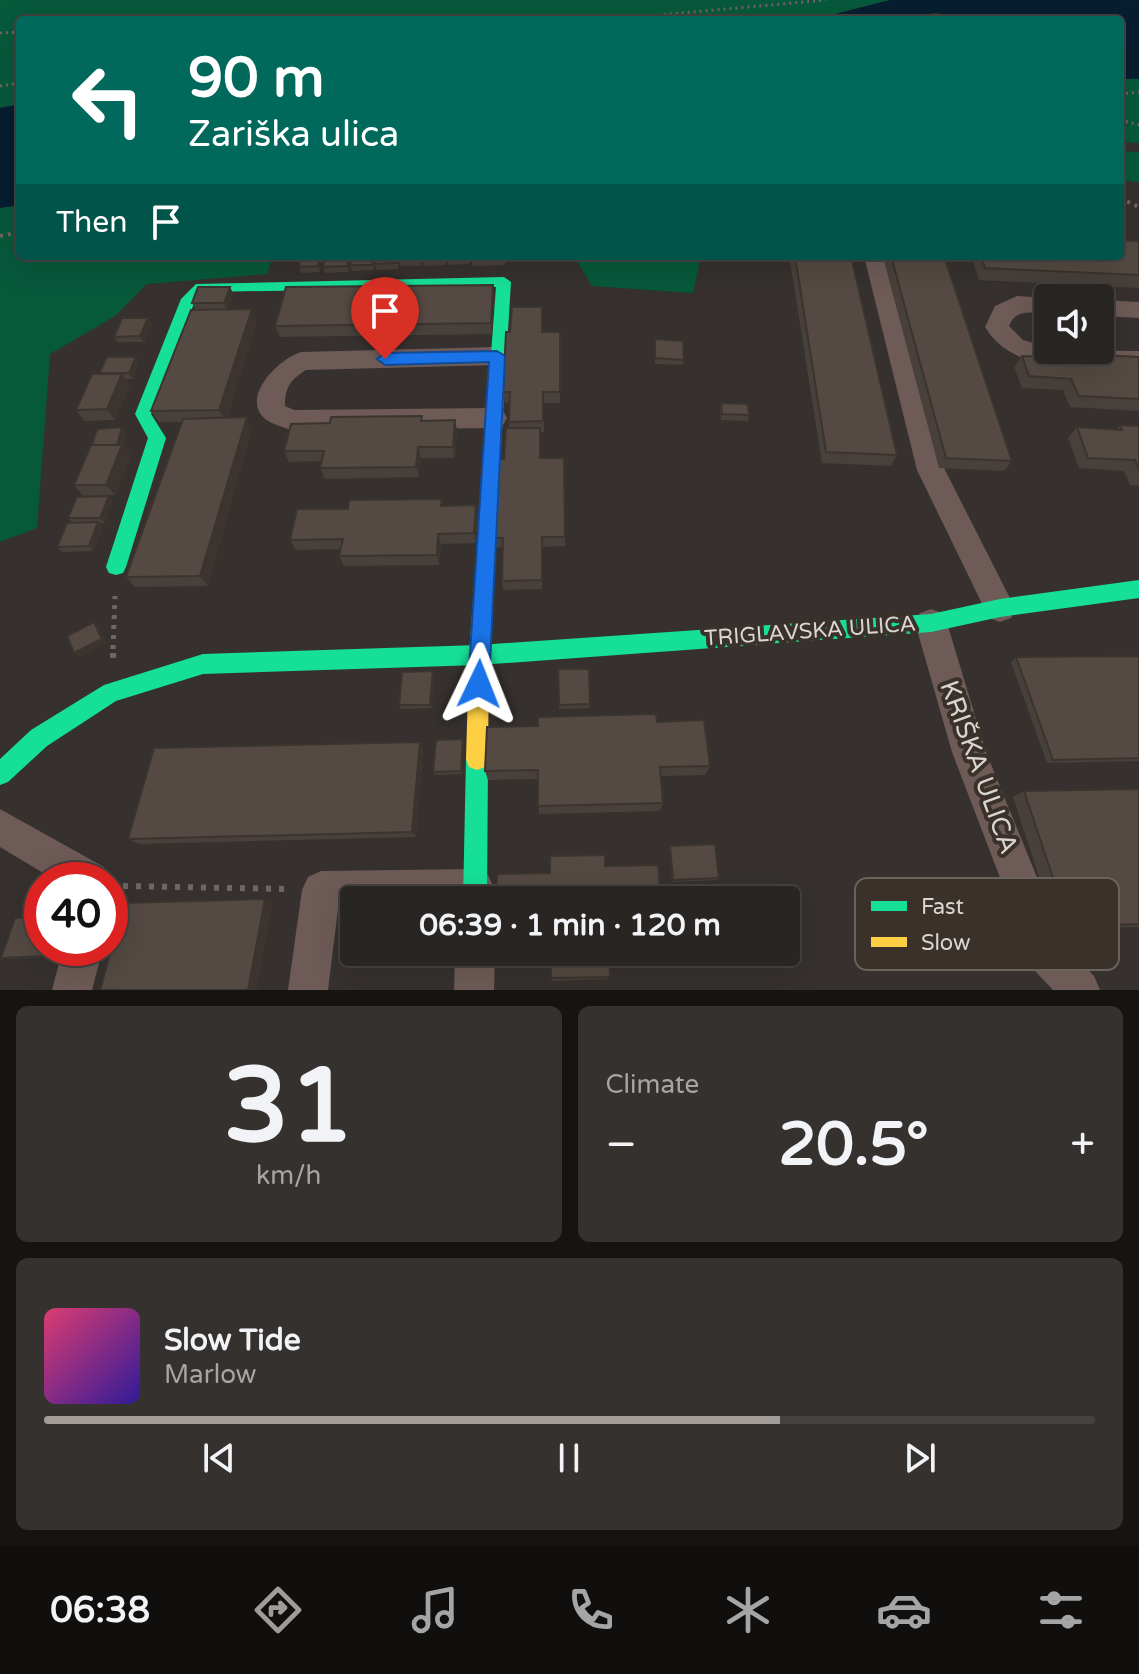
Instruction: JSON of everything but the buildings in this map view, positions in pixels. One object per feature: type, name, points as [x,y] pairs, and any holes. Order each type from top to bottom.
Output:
[{"type":"street","points":[[875,260],[931,470],[1000,608]]},
{"type":"street","points":[[116,567],[157,438],[143,414],[188,299],[201,287],[504,282],[479,655],[475,886]]},
{"type":"street","points":[[1034,305],[1017,304],[1003,312],[997,327],[1014,346],[1034,352]]},
{"type":"street","points":[[1114,309],[1139,310]]},
{"type":"street","points":[[494,418],[291,420],[272,411],[271,391],[280,373],[301,361],[497,356]]},
{"type":"street","points":[[1114,359],[1139,360]]},
{"type":"street","name":"TRIGLAVSKA ULICA","points":[[0,774],[39,738],[111,692],[203,664],[479,655],[931,623],[1000,608],[1139,589]]},
{"type":"street","name":"KRIŠKA ULICA","points":[[931,623],[969,752],[1019,878]]},
{"type":"street","points":[[0,827],[60,862]]},
{"type":"street","points":[[308,990],[321,890],[340,890]]},
{"type":"street","points":[[72,990],[78,966]]},
{"type":"street","points":[[474,990],[475,966]]},
{"type":"street","name":"KRIŠKA ULICA","points":[[1061,970],[1080,990]]},
{"type":"path","points":[[648,16],[826,0]]},
{"type":"path","points":[[111,692],[116,567]]},
{"type":"path","points":[[128,885],[321,890]]},
{"type":"green space","points":[[0,0],[890,0],[828,16],[16,16],[16,105],[0,108]]},
{"type":"green space","points":[[1124,79],[1139,79],[1139,143],[1124,142]]},
{"type":"green space","points":[[1124,151],[1139,152],[1139,182],[1124,181]]},
{"type":"green space","points":[[16,206],[16,260],[272,260],[267,274],[147,284],[115,316],[50,354],[37,528],[0,542],[0,208]]},
{"type":"green space","points":[[576,260],[700,260],[693,293],[592,286]]},
{"type":"water","points":[[890,0],[1139,0],[1139,79],[1124,79],[1124,16],[946,16],[937,13],[920,16],[828,16]]},
{"type":"water","points":[[16,105],[16,206],[0,208],[0,108]]},
{"type":"traffic: fast","points":[[116,567],[157,438],[143,414],[188,299],[201,287],[504,282],[496,395]]},
{"type":"traffic: fast","points":[[0,774],[39,738],[111,692],[203,664],[479,655],[931,623],[1000,608],[1139,589]]},
{"type":"traffic: fast","points":[[475,886],[477,759]]},
{"type":"traffic: slow","points":[[477,759],[479,655],[496,395]]},
{"type":"route","points":[[385,359],[497,356],[479,684]]}]
